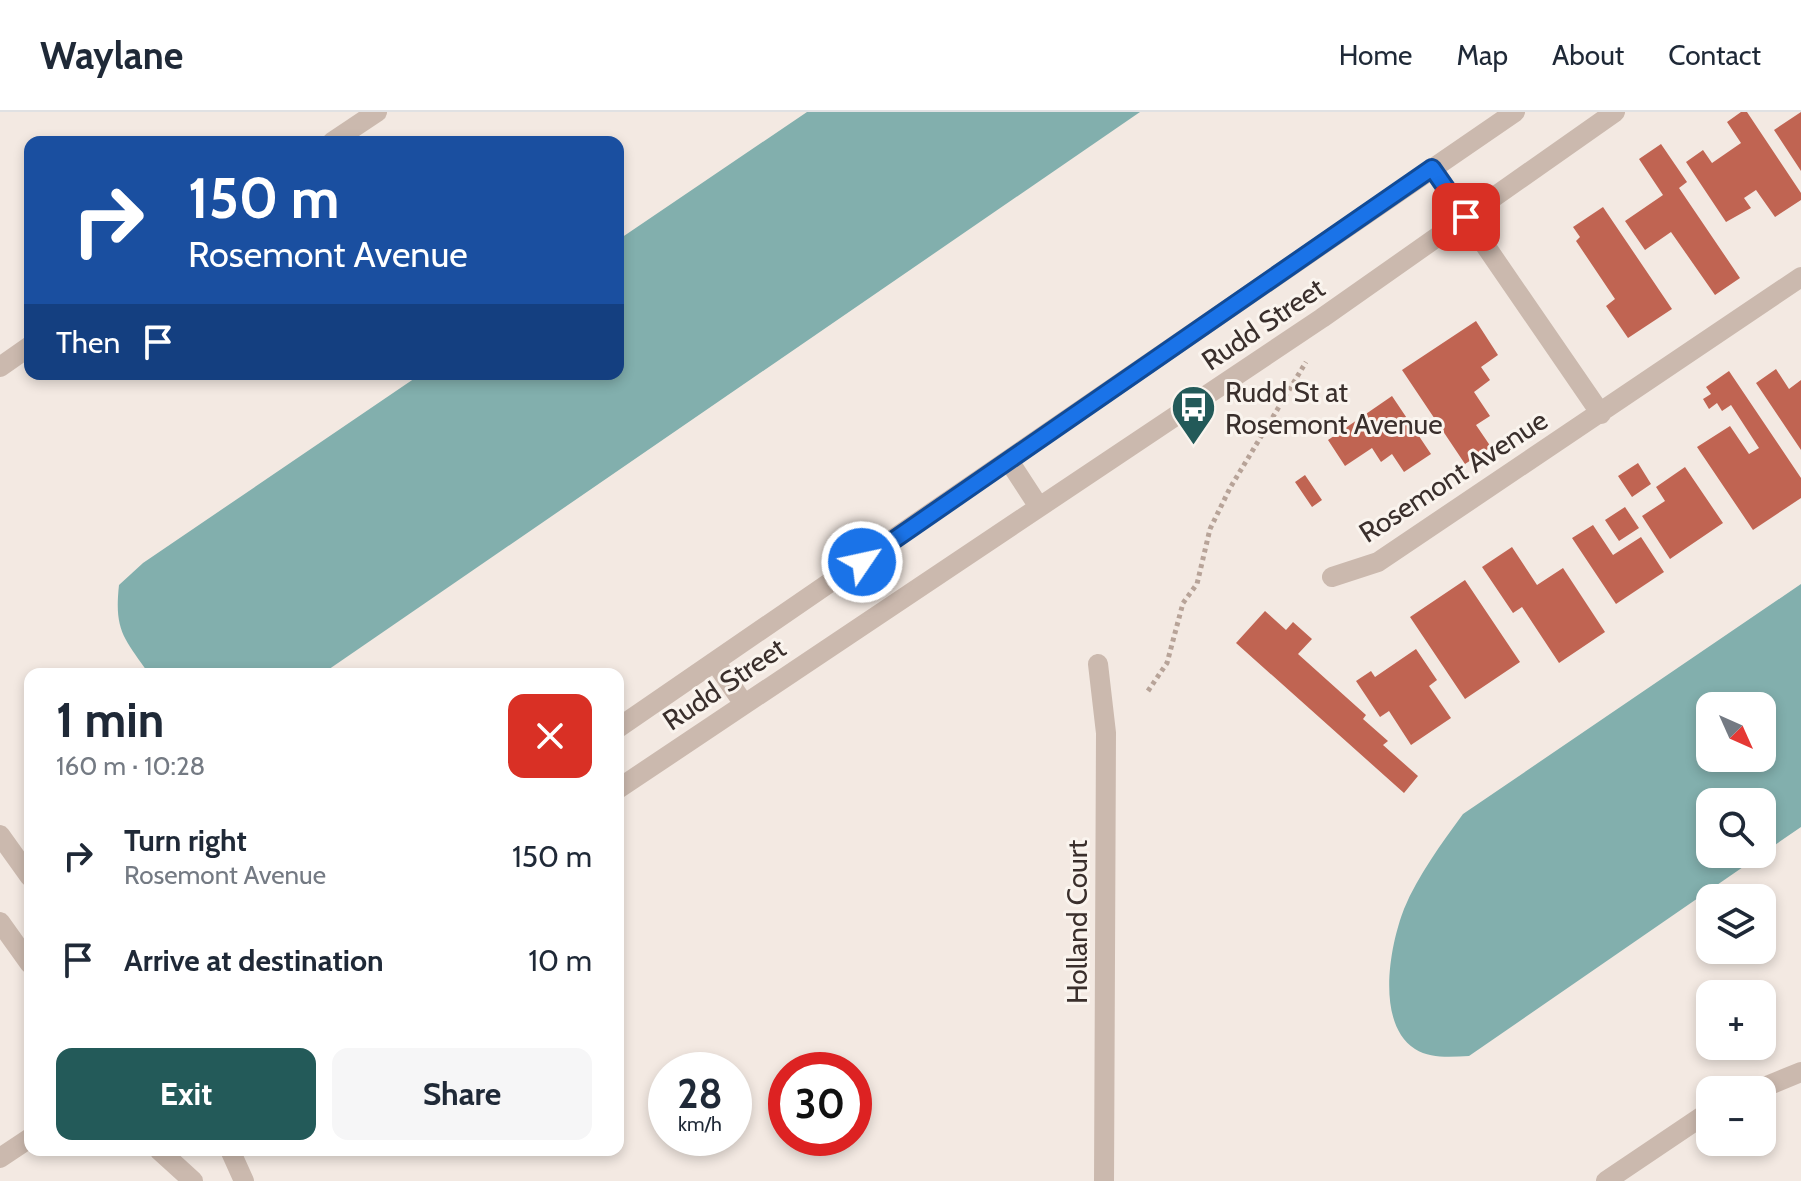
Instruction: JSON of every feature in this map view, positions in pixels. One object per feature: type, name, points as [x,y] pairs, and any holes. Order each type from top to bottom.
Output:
[{"type":"street","points":[[341,136],[377,112]]},
{"type":"street","name":"Rudd Street","points":[[624,724],[1515,112]]},
{"type":"street","name":"Rudd Street","points":[[624,785],[1322,318],[1615,112]]},
{"type":"street","points":[[1432,168],[1601,414]]},
{"type":"street","name":"Rosemont Avenue","points":[[1332,577],[1378,562],[1801,277]]},
{"type":"street","points":[[0,367],[24,350]]},
{"type":"street","points":[[1009,461],[1039,507]]},
{"type":"street","points":[[715,662],[744,704]]},
{"type":"street","name":"Holland Court","points":[[1098,664],[1106,733],[1104,1181]]},
{"type":"street","points":[[0,835],[24,869]]},
{"type":"street","points":[[0,922],[24,956]]},
{"type":"street","points":[[1776,1082],[1801,1072]]},
{"type":"street","points":[[1606,1181],[1696,1120]]},
{"type":"street","points":[[0,1158],[24,1142]]},
{"type":"street","points":[[166,1156],[193,1181]]},
{"type":"street","points":[[233,1156],[244,1181]]},
{"type":"path","points":[[1148,691],[1167,663],[1183,603],[1197,584],[1210,529],[1230,488],[1306,362]]},
{"type":"water","points":[[807,112],[1140,112],[331,668],[145,668],[127,642],[120,624],[119,585],[143,563],[412,380],[624,380],[624,236]]},
{"type":"water","points":[[1801,584],[1801,827],[1776,844],[1776,788],[1696,788],[1696,868],[1742,868],[1718,884],[1696,884],[1696,900],[1469,1056],[1441,1057],[1421,1052],[1402,1037],[1394,1021],[1389,983],[1394,942],[1416,884],[1463,814]]},
{"type":"building","points":[[1741,112],[1747,112],[1801,193],[1801,200],[1775,217],[1756,190],[1744,198],[1751,208],[1726,222],[1686,162],[1703,150],[1712,163],[1741,143],[1727,122]]},
{"type":"building","points":[[1801,112],[1801,171],[1774,130]]},
{"type":"building","points":[[1661,144],[1687,182],[1679,188],[1740,278],[1715,295],[1671,232],[1645,250],[1625,221],[1663,195],[1639,159]]},
{"type":"building","points":[[1603,207],[1672,309],[1628,338],[1606,306],[1615,299],[1576,241],[1580,237],[1573,227]]},
{"type":"building","points":[[1476,321],[1498,355],[1481,367],[1490,380],[1474,392],[1490,416],[1476,425],[1491,447],[1465,464],[1402,370]]},
{"type":"building","points":[[1776,369],[1789,389],[1801,380],[1801,450],[1756,383]]},
{"type":"building","points":[[1729,371],[1801,478],[1801,498],[1753,530],[1697,447],[1730,426],[1749,454],[1759,448],[1731,405],[1722,411],[1717,403],[1709,409],[1703,399],[1711,394],[1706,387]]},
{"type":"building","points":[[1392,396],[1431,454],[1404,472],[1392,454],[1381,462],[1372,448],[1345,466],[1328,440]]},
{"type":"building","points":[[1638,463],[1651,484],[1632,497],[1618,476]]},
{"type":"building","points":[[1685,467],[1723,523],[1670,559],[1642,516],[1665,501],[1656,487]]},
{"type":"building","points":[[1305,475],[1322,500],[1312,507],[1295,482]]},
{"type":"building","points":[[1625,507],[1639,528],[1619,541],[1605,520]]},
{"type":"building","points":[[1593,525],[1613,555],[1641,537],[1664,572],[1616,604],[1572,538]]},
{"type":"building","points":[[1512,547],[1537,585],[1563,568],[1605,632],[1559,663],[1522,607],[1513,613],[1482,567]]},
{"type":"building","points":[[1465,580],[1520,662],[1465,699],[1410,617]]},
{"type":"building","points":[[1265,611],[1286,630],[1293,622],[1312,639],[1298,654],[1366,715],[1363,719],[1388,741],[1383,745],[1418,776],[1404,793],[1236,643]]},
{"type":"building","points":[[1416,649],[1437,680],[1429,686],[1451,718],[1411,745],[1389,711],[1380,717],[1356,681],[1371,671],[1375,677]]},
{"type":"place","name":"Rudd St at Rosemont Avenue","points":[[1194,447]]},
{"type":"route","points":[[862,562],[1432,168],[1466,217]]}]
